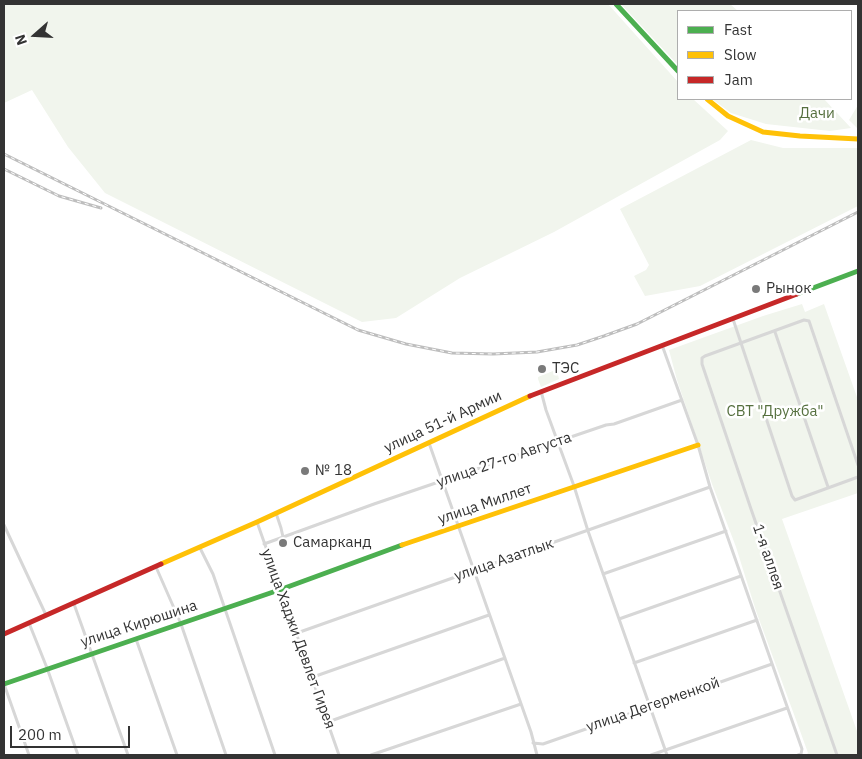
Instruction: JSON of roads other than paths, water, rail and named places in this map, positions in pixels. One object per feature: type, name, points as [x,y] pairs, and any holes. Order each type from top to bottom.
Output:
[{"type":"main road","points":[[616,4],[677,70]]},
{"type":"main road","points":[[708,100],[728,116],[763,132],[858,139]]},
{"type":"main road","name":"улица 51-й Армии","points":[[4,634],[276,514],[541,391],[858,271]]},
{"type":"main road","name":"улица Миллет","points":[[282,589],[342,566],[698,445]]},
{"type":"main road","name":"улица Кирюшина","points":[[4,684],[282,589]]},
{"type":"street","points":[[733,319],[792,496],[795,500],[858,477]]},
{"type":"street","points":[[741,343],[804,320],[809,321],[858,465]]},
{"type":"street","points":[[775,332],[828,488]]},
{"type":"street","name":"1-я аллея","points":[[741,343],[705,356],[702,358],[702,364],[838,755]]},
{"type":"street","points":[[662,345],[802,749],[799,754]]},
{"type":"street","points":[[541,391],[618,619],[668,755]]},
{"type":"street","name":"улица 27-го Августа","points":[[264,544],[442,481],[682,400]]},
{"type":"street","points":[[429,443],[521,704],[537,755]]},
{"type":"street","name":"улица Азатлык","points":[[297,633],[710,487]]},
{"type":"street","points":[[276,514],[282,528],[283,538]]},
{"type":"street","name":"улица Хаджи Девлет Гирея","points":[[257,522],[339,755]]},
{"type":"street","points":[[4,525],[46,615]]},
{"type":"street","points":[[603,574],[726,531]]},
{"type":"street","points":[[200,548],[212,574],[275,755]]},
{"type":"street","points":[[156,567],[180,624],[226,755]]},
{"type":"street","points":[[618,619],[741,576]]},
{"type":"street","points":[[74,604],[128,755]]},
{"type":"street","points":[[313,677],[489,614]]},
{"type":"street","points":[[634,663],[757,620]]},
{"type":"street","points":[[29,623],[78,755]]},
{"type":"street","points":[[136,639],[177,755]]},
{"type":"street","points":[[328,722],[505,658]]},
{"type":"street","name":"улица Дегерменкой","points":[[533,743],[543,744],[772,664]]},
{"type":"street","points":[[4,684],[29,755]]},
{"type":"street","points":[[371,755],[521,704]]},
{"type":"street","points":[[651,755],[788,708]]},
{"type":"railway","points":[[4,154],[358,330],[406,344],[452,353],[537,352],[577,345],[604,336],[637,324],[858,212]]},
{"type":"railway","points":[[4,169],[59,196],[101,208]]},
{"type":"place","name":"Рынок","points":[[756,289]]},
{"type":"place","name":"ТЭС","points":[[542,369]]},
{"type":"place","name":"№ 18","points":[[305,471]]},
{"type":"place","name":"Самарканд","points":[[283,543]]},
{"type":"park label","name":"Дачи","points":[[817,114]]},
{"type":"park label","name":"СВТ \"Дружба\"","points":[[775,412]]}]
